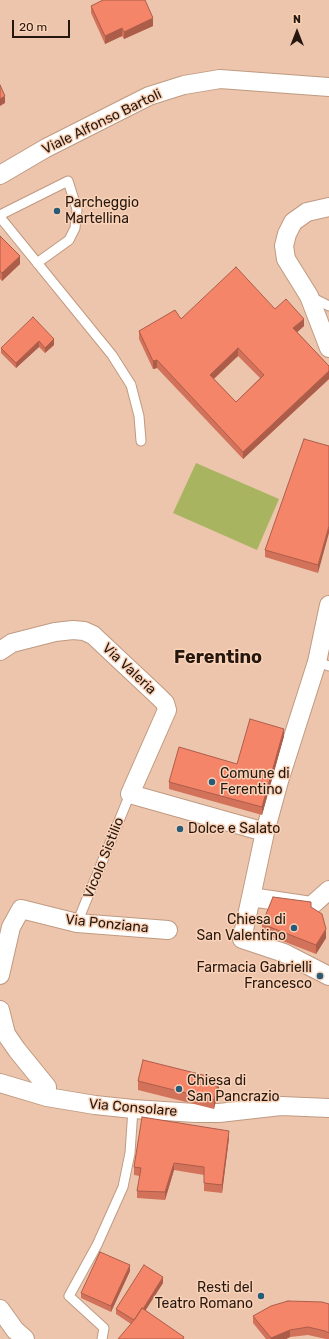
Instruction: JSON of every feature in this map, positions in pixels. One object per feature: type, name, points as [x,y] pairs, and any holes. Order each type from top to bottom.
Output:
[{"type":"street","name":"Viale Alfonso Bartoli","points":[[0,175],[46,148],[149,96],[184,85],[220,79],[329,87]]},
{"type":"street","points":[[329,207],[307,212],[293,222],[287,234],[284,246],[286,259],[309,296],[329,348]]},
{"type":"street","points":[[329,605],[323,664],[279,781],[265,832],[242,939],[284,953],[329,976]]},
{"type":"street","name":"Via Valeria","points":[[0,651],[12,643],[55,632],[73,630],[84,631],[105,645],[165,703],[167,710],[130,794]]},
{"type":"street","points":[[130,794],[265,832]]},
{"type":"street","points":[[251,897],[310,906],[329,890]]},
{"type":"street","name":"Via Ponziana","points":[[0,975],[5,924],[21,909],[77,923],[168,930]]},
{"type":"street","points":[[0,1010],[6,1034],[16,1050],[47,1087],[47,1097]]},
{"type":"street","name":"Via Consolare","points":[[0,1083],[47,1097],[95,1105],[195,1113],[219,1113],[281,1106],[328,1104]]},
{"type":"street","points":[[0,1309],[15,1330],[25,1339]]},
{"type":"lane","points":[[37,263],[69,240],[75,228],[77,209],[68,181],[0,216],[37,263],[112,355],[131,385],[139,416],[141,441]]},
{"type":"lane","points":[[309,296],[329,306]]},
{"type":"lane","name":"Vicolo Sistilio","points":[[77,923],[130,794]]},
{"type":"lane","points":[[102,1339],[104,1328],[69,1296],[97,1245],[123,1187],[130,1153],[133,1109]]},
{"type":"green space","points":[[196,463],[279,499],[257,550],[173,513]]},
{"type":"building","points":[[103,0],[145,0],[153,18],[124,32],[122,28],[105,36],[91,6]]},
{"type":"building","points":[[0,85],[5,96],[0,99]]},
{"type":"building","points":[[0,236],[20,256],[2,273],[0,271]]},
{"type":"building","points":[[236,267],[275,309],[286,299],[304,319],[293,328],[329,366],[329,371],[243,452],[157,360],[153,361],[139,331],[175,310],[181,319]],"holes":[[[238,348],[264,375],[236,402],[210,375]]]},
{"type":"building","points":[[33,317],[54,339],[45,348],[39,341],[16,363],[1,348]]},
{"type":"building","points":[[304,439],[329,446],[329,526],[318,565],[265,550]]},
{"type":"building","points":[[250,719],[284,729],[262,807],[169,782],[179,747],[237,764]]},
{"type":"building","name":"Chiesa di San Valentino","points":[[273,897],[311,902],[311,907],[322,914],[326,929],[316,945],[262,924]]},
{"type":"building","points":[[143,1060],[219,1079],[214,1100],[138,1081]]},
{"type":"building","points":[[142,1117],[229,1131],[222,1185],[204,1183],[204,1167],[174,1163],[165,1192],[137,1191],[141,1168],[134,1167]]},
{"type":"building","points":[[100,1252],[130,1265],[111,1306],[81,1293]]},
{"type":"building","points":[[144,1265],[163,1277],[143,1309],[142,1308],[134,1320],[116,1309]]},
{"type":"building","points":[[288,1301],[322,1302],[329,1304],[329,1333],[308,1327],[290,1330],[271,1338],[253,1316],[271,1306]]},
{"type":"building","points":[[142,1308],[184,1337],[183,1339],[118,1339]]},
{"type":"place","name":"Parcheggio Martellina","points":[[57,211]]},
{"type":"place","name":"Comune di Ferentino","points":[[212,782]]},
{"type":"place","name":"Dolce e Salato","points":[[180,829]]},
{"type":"place","name":"Chiesa di San Valentino","points":[[294,928]]},
{"type":"place","name":"Farmacia Gabrielli Francesco","points":[[320,976]]},
{"type":"place","name":"Chiesa di San Pancrazio","points":[[179,1089]]},
{"type":"place","name":"Resti del Teatro Romano","points":[[261,1296]]},
{"type":"district","name":"Ferentino","points":[[218,658]]}]
